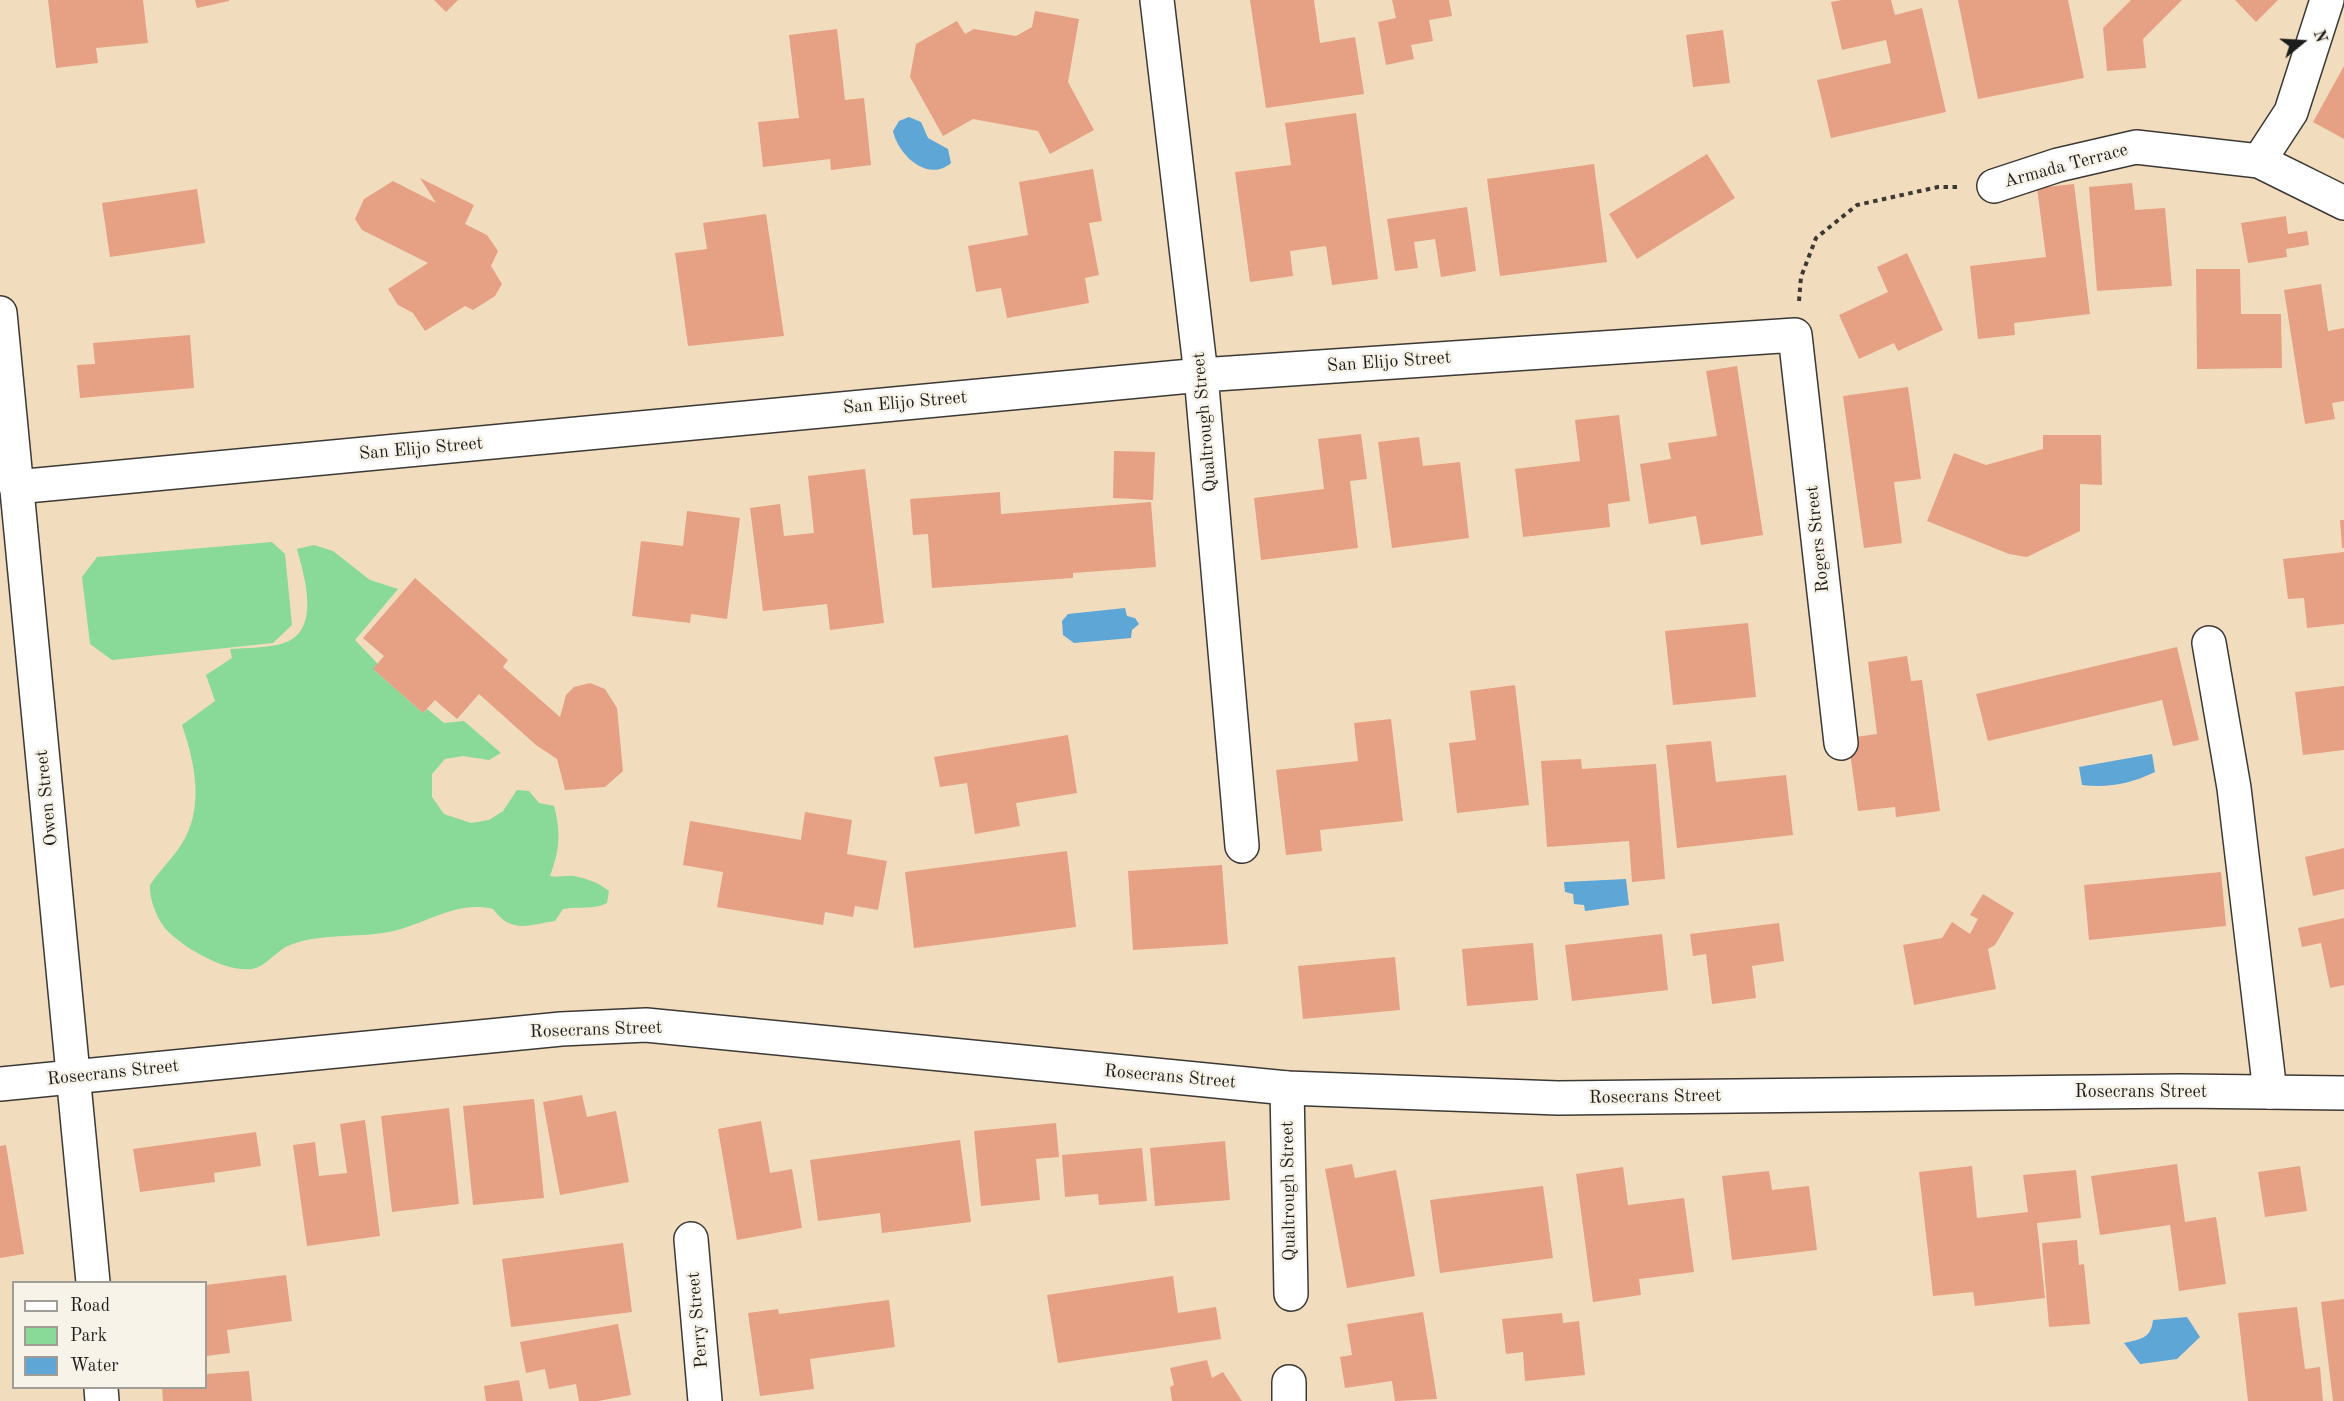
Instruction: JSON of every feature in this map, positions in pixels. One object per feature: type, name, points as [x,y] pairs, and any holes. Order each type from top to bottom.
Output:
[{"type":"street","name":"Qualtrough Street","points":[[1157,0],[1201,375],[1242,846]]},
{"type":"street","points":[[2259,161],[2291,112],[2327,0]]},
{"type":"street","name":"Armada Terrace","points":[[1994,186],[2058,165],[2136,147],[2259,161],[2344,203]]},
{"type":"street","name":"Owen Street","points":[[0,313],[93,1281]]},
{"type":"street","name":"San Elijo Street","points":[[16,487],[1201,375],[1795,335]]},
{"type":"street","name":"Rogers Street","points":[[1795,335],[1841,743]]},
{"type":"street","points":[[2209,643],[2234,788],[2270,1092]]},
{"type":"street","name":"Rosecrans Street","points":[[0,1084],[561,1029],[646,1025],[1287,1088],[1558,1098],[2270,1092],[2344,1094]]},
{"type":"street","name":"Qualtrough Street","points":[[1287,1088],[1291,1294]]},
{"type":"street","name":"Perry Street","points":[[691,1239],[705,1401]]},
{"type":"path","points":[[1795,335],[1801,277],[1816,238],[1857,205],[1938,187],[1994,186]]},
{"type":"green space","points":[[272,542],[285,554],[292,625],[273,643],[112,660],[90,644],[82,577],[97,557]]},
{"type":"green space","points":[[314,545],[333,551],[370,580],[398,589],[355,640],[378,664],[374,670],[423,713],[427,709],[444,723],[464,721],[501,753],[489,760],[463,756],[445,759],[432,774],[432,797],[444,814],[471,823],[489,820],[503,811],[517,790],[529,791],[539,803],[554,806],[558,824],[558,841],[556,858],[550,876],[574,876],[597,883],[609,891],[607,903],[563,909],[555,921],[528,926],[507,922],[493,909],[479,907],[453,910],[389,932],[302,941],[285,947],[256,968],[245,969],[233,968],[207,958],[182,943],[164,927],[154,907],[150,885],[181,845],[193,816],[195,801],[194,770],[182,725],[215,701],[206,675],[232,658],[230,649],[281,644],[294,638],[302,628],[307,602],[297,549]]},
{"type":"water","points":[[909,117],[921,122],[928,138],[948,149],[951,163],[933,170],[915,164],[907,157],[893,131],[899,121]]},
{"type":"water","points":[[1125,608],[1127,616],[1135,618],[1139,624],[1132,630],[1131,638],[1074,643],[1063,635],[1062,621],[1068,614]]},
{"type":"water","points":[[2152,754],[2155,772],[2146,776],[2110,785],[2082,785],[2079,767]]},
{"type":"water","points":[[1626,879],[1629,905],[1585,911],[1584,905],[1574,904],[1573,894],[1565,892],[1564,882]]},
{"type":"water","points":[[2187,1317],[2200,1337],[2177,1359],[2140,1364],[2124,1343],[2147,1335],[2153,1320]]},
{"type":"building","points":[[48,0],[143,0],[148,43],[96,48],[98,63],[56,68]]},
{"type":"building","points":[[195,0],[229,0],[229,1],[197,8]]},
{"type":"building","points":[[434,0],[458,0],[446,12]]},
{"type":"building","points":[[1250,0],[1314,0],[1320,43],[1355,37],[1364,94],[1266,108]]},
{"type":"building","points":[[1392,0],[1449,0],[1452,16],[1429,20],[1433,41],[1411,45],[1414,59],[1386,65],[1378,22],[1396,18]]},
{"type":"building","points":[[1891,0],[1895,15],[1922,8],[1946,112],[1831,138],[1817,80],[1891,63],[1886,40],[1842,50],[1831,2]]},
{"type":"building","points":[[1958,0],[2068,0],[2084,78],[1978,99]]},
{"type":"building","points":[[2131,0],[2182,0],[2143,39],[2146,68],[2107,71],[2103,28]]},
{"type":"building","points":[[2235,0],[2278,0],[2256,22]]},
{"type":"building","points":[[1035,11],[1079,19],[1068,82],[1094,130],[1050,154],[1038,131],[973,119],[943,136],[910,77],[916,44],[957,21],[965,34],[974,29],[1016,36],[1032,27]]},
{"type":"building","points":[[837,29],[845,100],[864,98],[871,165],[831,170],[830,159],[763,167],[758,122],[799,118],[789,35]]},
{"type":"building","points":[[1723,30],[1730,83],[1693,87],[1686,35]]},
{"type":"building","points":[[2344,66],[2344,139],[2313,122]]},
{"type":"building","points":[[1356,113],[1378,279],[1332,285],[1326,246],[1290,251],[1293,276],[1250,282],[1235,172],[1291,165],[1285,123]]},
{"type":"building","points":[[1707,154],[1735,198],[1637,259],[1609,214]]},
{"type":"building","points":[[1594,164],[1607,262],[1500,276],[1487,179]]},
{"type":"building","points":[[1093,169],[1102,221],[1089,223],[1099,275],[1085,278],[1089,303],[1007,318],[1001,288],[976,292],[968,246],[1028,235],[1019,182]]},
{"type":"building","points":[[420,178],[474,205],[465,224],[487,235],[498,251],[491,266],[502,284],[495,296],[473,310],[465,306],[425,331],[413,313],[398,305],[388,289],[428,263],[362,230],[355,219],[364,199],[393,181],[436,203]]},
{"type":"building","points":[[2132,183],[2135,210],[2165,208],[2172,286],[2097,291],[2089,187]]},
{"type":"building","points":[[2074,184],[2090,314],[2014,323],[2015,335],[1978,339],[1970,266],[2046,257],[2037,188]]},
{"type":"building","points":[[197,189],[205,243],[110,257],[102,203]]},
{"type":"building","points":[[1467,207],[1476,271],[1441,277],[1435,239],[1414,242],[1418,268],[1395,271],[1387,219]]},
{"type":"building","points":[[766,214],[784,336],[688,346],[675,253],[707,249],[703,223]]},
{"type":"building","points":[[2286,216],[2288,234],[2307,231],[2309,245],[2286,249],[2287,257],[2248,263],[2241,223]]},
{"type":"building","points":[[1907,253],[1943,330],[1898,351],[1894,343],[1859,359],[1839,315],[1888,292],[1877,267]]},
{"type":"building","points":[[2196,269],[2240,269],[2241,314],[2281,314],[2282,368],[2197,369]]},
{"type":"building","points":[[2321,284],[2328,331],[2344,328],[2344,401],[2332,403],[2335,419],[2305,424],[2284,290]]},
{"type":"building","points":[[190,335],[194,388],[80,398],[77,365],[95,364],[93,343]]},
{"type":"building","points":[[1737,366],[1763,535],[1701,545],[1696,516],[1649,524],[1640,464],[1671,459],[1668,443],[1717,436],[1706,371]]},
{"type":"building","points":[[1908,387],[1921,479],[1894,482],[1902,543],[1864,548],[1843,396]]},
{"type":"building","points":[[1619,415],[1630,501],[1608,504],[1610,527],[1523,537],[1515,469],[1580,461],[1575,420]]},
{"type":"building","points":[[1361,434],[1367,479],[1350,481],[1358,548],[1261,560],[1254,498],[1324,489],[1318,439]]},
{"type":"building","points":[[2043,435],[2101,435],[2102,485],[2080,484],[2080,531],[2027,557],[2009,554],[1927,521],[1954,453],[1986,465],[2043,449]]},
{"type":"building","points":[[1419,437],[1423,466],[1460,462],[1469,538],[1392,548],[1378,442]]},
{"type":"building","points":[[1114,451],[1155,452],[1153,500],[1113,498]]},
{"type":"building","points":[[865,469],[884,623],[830,630],[827,604],[763,611],[750,508],[780,504],[784,536],[814,533],[808,476]]},
{"type":"building","points":[[1000,492],[1001,514],[1151,502],[1156,567],[1073,573],[1073,578],[932,588],[928,534],[913,535],[910,499]]},
{"type":"building","points":[[687,511],[740,518],[727,619],[691,614],[690,623],[632,616],[641,541],[683,546]]},
{"type":"building","points":[[2340,520],[2344,520],[2344,548],[2342,548]]},
{"type":"building","points":[[2344,552],[2344,624],[2307,628],[2304,598],[2288,599],[2283,559]]},
{"type":"building","points":[[415,578],[508,660],[503,667],[560,717],[566,695],[574,687],[590,683],[605,689],[617,708],[623,771],[605,787],[565,790],[557,759],[536,745],[479,694],[457,719],[435,700],[423,713],[373,669],[384,656],[363,638]]},
{"type":"building","points":[[1748,623],[1756,697],[1673,705],[1665,631]]},
{"type":"building","points":[[2177,647],[2199,740],[2173,746],[2162,700],[1988,741],[1976,694]]},
{"type":"building","points":[[1907,656],[1911,681],[1922,680],[1940,811],[1896,817],[1895,807],[1858,811],[1848,738],[1877,734],[1868,662]]},
{"type":"building","points":[[1515,685],[1529,805],[1457,813],[1449,743],[1476,740],[1470,691]]},
{"type":"building","points":[[2344,686],[2344,750],[2303,755],[2295,692]]},
{"type":"building","points":[[1391,719],[1403,821],[1320,830],[1322,851],[1286,855],[1276,770],[1358,761],[1354,723]]},
{"type":"building","points":[[1068,735],[1077,793],[1016,803],[1020,826],[975,834],[967,783],[940,787],[934,757]]},
{"type":"building","points":[[1711,741],[1716,782],[1786,775],[1793,835],[1677,848],[1666,745]]},
{"type":"building","points":[[1581,759],[1582,769],[1656,764],[1665,879],[1632,882],[1629,841],[1547,847],[1541,761]]},
{"type":"building","points":[[805,812],[852,820],[847,854],[887,861],[878,910],[855,906],[853,917],[825,912],[823,925],[717,907],[723,872],[683,865],[690,821],[801,840]]},
{"type":"building","points":[[2344,848],[2344,889],[2313,896],[2305,857]]},
{"type":"building","points":[[1067,851],[1076,927],[914,948],[905,872]]},
{"type":"building","points":[[1222,865],[1228,944],[1133,950],[1128,871]]},
{"type":"building","points":[[2221,872],[2226,926],[2089,940],[2084,885]]},
{"type":"building","points":[[1983,894],[2014,913],[1995,945],[1988,949],[1996,989],[1914,1005],[1903,945],[1942,938],[1952,922],[1970,934],[1978,919],[1970,915]]},
{"type":"building","points":[[2344,918],[2344,985],[2330,988],[2321,943],[2302,947],[2298,928]]},
{"type":"building","points":[[1779,923],[1784,961],[1752,966],[1756,998],[1712,1004],[1706,954],[1693,956],[1690,934]]},
{"type":"building","points":[[1662,934],[1668,990],[1572,1001],[1565,945]]},
{"type":"building","points":[[1533,943],[1538,1000],[1467,1006],[1462,949]]},
{"type":"building","points":[[1395,957],[1400,1010],[1303,1019],[1298,966]]},
{"type":"building","points":[[582,1095],[587,1117],[616,1111],[629,1182],[560,1195],[543,1102]]},
{"type":"building","points":[[534,1099],[544,1198],[473,1205],[463,1106]]},
{"type":"building","points":[[449,1108],[459,1204],[392,1212],[381,1116]]},
{"type":"building","points":[[365,1120],[380,1236],[307,1246],[293,1145],[315,1142],[319,1176],[347,1173],[340,1124]]},
{"type":"building","points":[[761,1121],[770,1173],[792,1169],[802,1228],[737,1240],[718,1129]]},
{"type":"building","points":[[1056,1123],[1059,1157],[1036,1159],[1040,1200],[981,1206],[974,1131]]},
{"type":"building","points":[[256,1132],[261,1166],[214,1173],[215,1182],[140,1192],[133,1149]]},
{"type":"building","points":[[960,1140],[971,1222],[882,1233],[880,1213],[818,1221],[810,1160]]},
{"type":"building","points":[[1225,1141],[1230,1200],[1155,1206],[1150,1148]]},
{"type":"building","points":[[6,1145],[24,1254],[0,1258],[0,1146]]},
{"type":"building","points":[[1142,1148],[1147,1201],[1099,1205],[1098,1194],[1065,1197],[1062,1155]]},
{"type":"building","points":[[1352,1164],[1355,1178],[1396,1170],[1415,1276],[1347,1288],[1325,1169]]},
{"type":"building","points":[[2177,1164],[2185,1222],[2216,1217],[2226,1284],[2179,1291],[2170,1225],[2100,1235],[2091,1176]]},
{"type":"building","points":[[1972,1166],[1977,1218],[2028,1212],[2023,1175],[2076,1170],[2081,1218],[2037,1223],[2045,1298],[1975,1306],[1973,1292],[1933,1296],[1919,1172]]},
{"type":"building","points":[[2300,1166],[2307,1211],[2265,1217],[2258,1172]]},
{"type":"building","points":[[1623,1167],[1628,1205],[1684,1198],[1694,1272],[1639,1279],[1641,1295],[1593,1302],[1576,1174]]},
{"type":"building","points":[[1769,1171],[1772,1190],[1809,1186],[1817,1250],[1732,1260],[1722,1176]]},
{"type":"building","points":[[1543,1186],[1553,1258],[1440,1273],[1430,1200]]},
{"type":"building","points":[[2077,1240],[2079,1265],[2084,1264],[2090,1324],[2049,1327],[2042,1243]]},
{"type":"building","points":[[623,1243],[632,1312],[511,1327],[502,1259]]},
{"type":"building","points":[[286,1275],[292,1321],[227,1330],[230,1353],[207,1356],[207,1285]]},
{"type":"building","points":[[1173,1276],[1178,1313],[1216,1307],[1221,1339],[1058,1363],[1047,1295]]},
{"type":"building","points":[[2344,1299],[2344,1401],[2333,1401],[2321,1302]]},
{"type":"building","points":[[889,1300],[895,1347],[810,1359],[814,1389],[760,1396],[748,1313],[778,1309],[779,1314]]},
{"type":"building","points":[[2297,1307],[2305,1369],[2320,1367],[2323,1401],[2248,1401],[2238,1313]]},
{"type":"building","points":[[1423,1312],[1437,1399],[1395,1401],[1392,1381],[1345,1388],[1340,1357],[1352,1355],[1347,1324]]},
{"type":"building","points":[[1562,1313],[1563,1323],[1579,1321],[1585,1375],[1525,1381],[1523,1352],[1506,1354],[1502,1319]]},
{"type":"building","points":[[618,1324],[631,1395],[598,1401],[579,1401],[576,1384],[549,1389],[545,1369],[526,1373],[520,1342]]},
{"type":"building","points":[[1207,1360],[1212,1378],[1223,1372],[1242,1401],[1172,1401],[1170,1387],[1174,1385],[1170,1368]]},
{"type":"building","points":[[249,1371],[252,1401],[163,1401],[162,1389],[207,1389],[207,1374]]},
{"type":"building","points":[[519,1380],[523,1401],[486,1401],[484,1386]]}]
